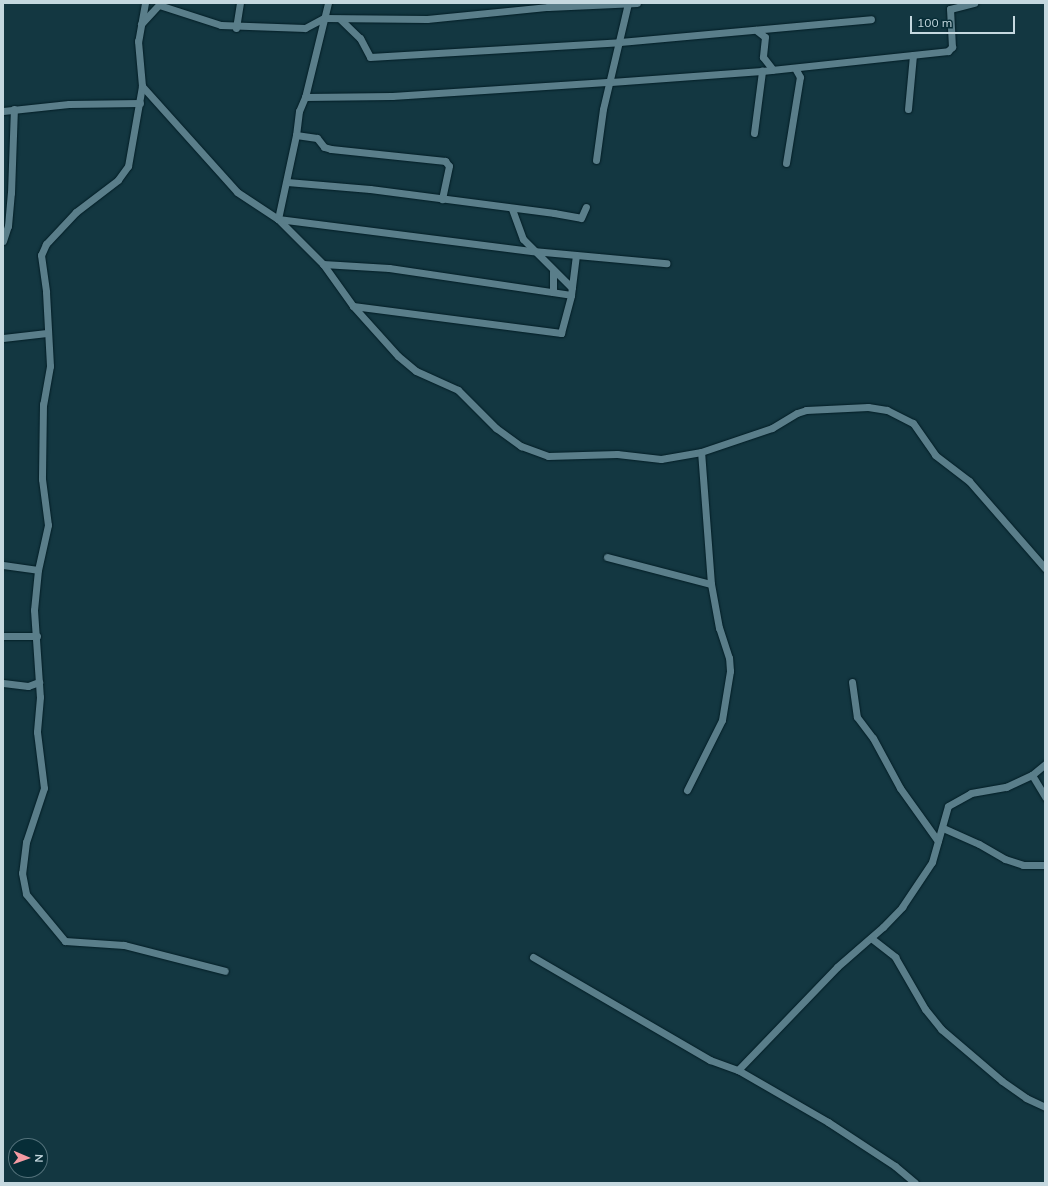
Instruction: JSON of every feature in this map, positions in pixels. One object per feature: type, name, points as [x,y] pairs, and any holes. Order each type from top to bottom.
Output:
[{"type":"street","points":[[145,3],[138,41],[142,86],[140,104],[130,154],[122,175],[76,212],[42,249],[50,366],[43,404],[42,479],[48,519],[38,570],[34,610],[39,682],[37,732],[44,788],[23,853],[22,873],[26,894],[69,942],[124,946],[225,972]]},
{"type":"street","points":[[236,28],[240,3]]},
{"type":"street","points":[[278,219],[287,182],[299,111],[305,98],[328,3]]},
{"type":"street","points":[[596,160],[603,109],[611,82],[628,3]]},
{"type":"street","points":[[141,24],[159,4],[221,25],[236,28],[305,28],[324,18],[426,19],[548,7],[637,3]]},
{"type":"street","points":[[305,98],[392,96],[762,72],[950,50],[950,9],[974,3]]},
{"type":"street","points":[[340,19],[360,38],[370,57],[620,42],[871,18]]},
{"type":"street","points":[[756,30],[765,37],[763,57],[773,70]]},
{"type":"street","points":[[908,109],[913,55]]},
{"type":"street","points":[[786,163],[799,83],[798,72],[794,68]]},
{"type":"street","points":[[754,133],[762,72]]},
{"type":"street","points":[[142,86],[237,192],[278,219],[323,264],[353,306],[398,356],[416,371],[458,390],[496,428],[534,452],[560,457],[617,454],[661,459],[701,452],[772,428],[797,413],[806,410],[868,407],[887,410],[913,423],[935,455],[969,481],[1045,568]]},
{"type":"street","points":[[3,111],[70,104],[140,104]]},
{"type":"street","points":[[3,241],[8,226],[11,193],[14,109]]},
{"type":"street","points":[[296,135],[317,138],[324,147],[331,149],[445,161],[449,166],[442,199]]},
{"type":"street","points":[[287,182],[442,199],[581,218],[586,207]]},
{"type":"street","points":[[512,208],[520,234],[533,251],[572,291]]},
{"type":"street","points":[[278,219],[533,251],[666,263]]},
{"type":"street","points":[[353,306],[561,333],[572,291],[576,255]]},
{"type":"street","points":[[323,264],[389,268],[553,292],[572,291]]},
{"type":"street","points":[[553,271],[553,292]]},
{"type":"street","points":[[3,338],[47,332]]},
{"type":"street","points":[[687,790],[722,720],[729,689],[730,658],[719,628],[711,584],[701,452]]},
{"type":"street","points":[[607,557],[711,584]]},
{"type":"street","points":[[3,565],[38,570]]},
{"type":"street","points":[[3,636],[37,636]]},
{"type":"street","points":[[3,682],[28,686],[39,682]]},
{"type":"street","points":[[852,682],[857,717],[873,738],[900,788],[938,841]]},
{"type":"street","points":[[738,1070],[837,967],[894,916],[917,888],[932,862],[943,828],[945,812],[954,801],[970,793],[1006,787],[1032,774],[1045,764]]},
{"type":"street","points":[[1032,774],[1045,797]]},
{"type":"street","points":[[943,828],[979,844],[1004,860],[1023,864],[1045,865]]},
{"type":"street","points":[[871,938],[895,957],[925,1009],[941,1029],[1002,1081],[1026,1098],[1045,1107]]},
{"type":"street","points":[[533,957],[710,1060],[738,1070],[834,1126],[895,1166],[915,1183]]}]
